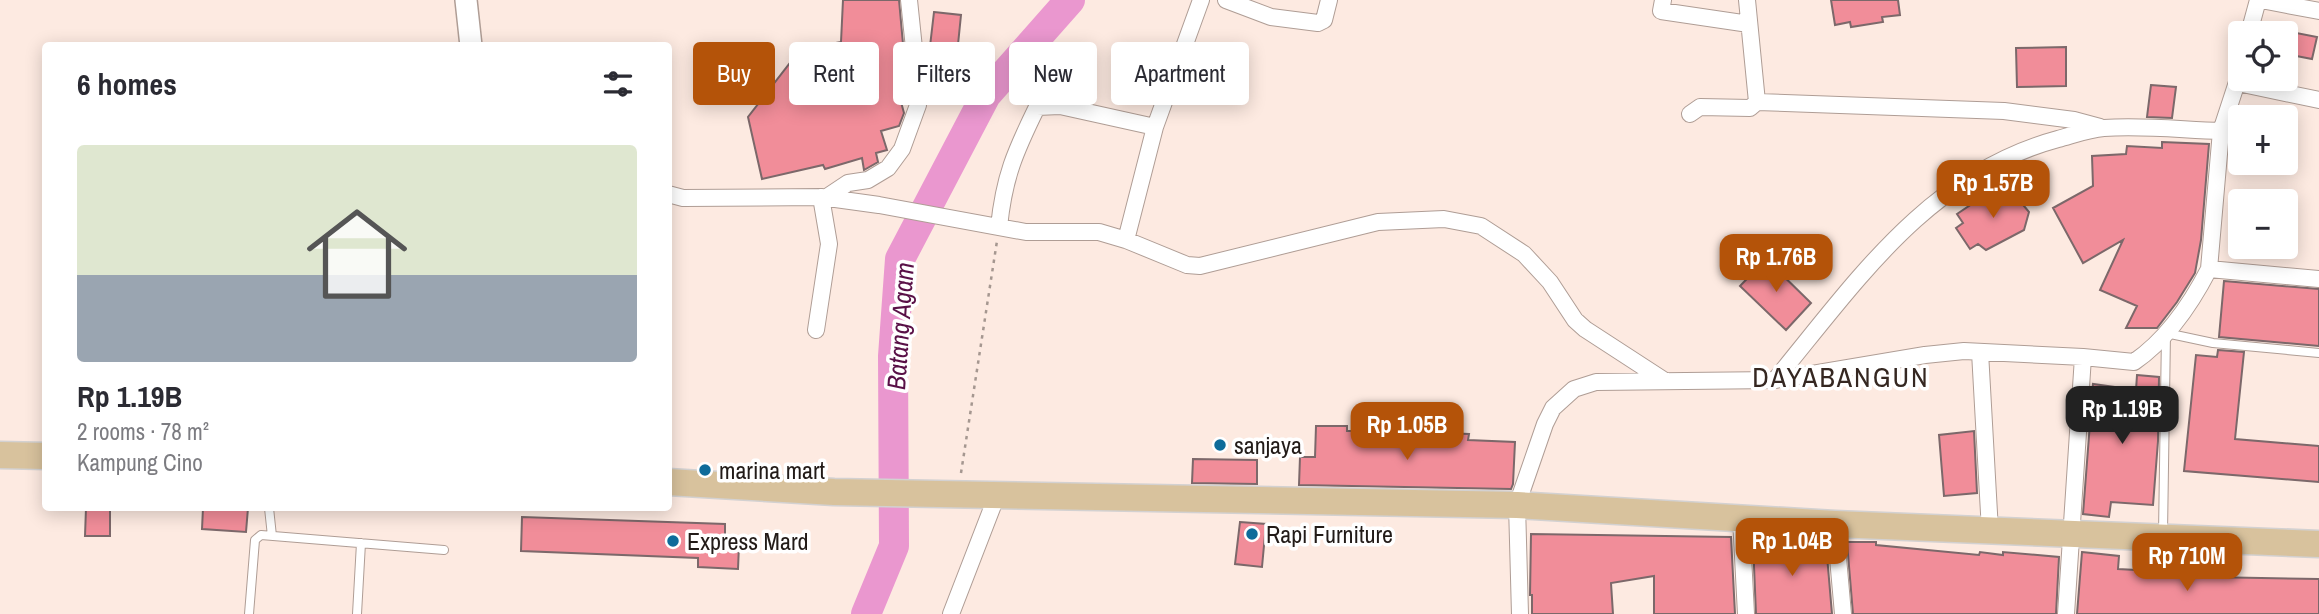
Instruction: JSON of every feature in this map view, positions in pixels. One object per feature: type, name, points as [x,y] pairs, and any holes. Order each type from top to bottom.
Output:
[{"type":"main road","points":[[0,455],[42,456]]},
{"type":"main road","points":[[672,482],[834,492],[1517,505],[1835,524],[2319,544]]},
{"type":"street","points":[[466,0],[471,42]]},
{"type":"street","points":[[824,197],[848,183],[868,180],[888,168],[902,149],[918,104],[909,0]]},
{"type":"street","points":[[1126,240],[1155,127],[1201,0]]},
{"type":"street","points":[[1226,0],[1271,17],[1318,23],[1324,20],[1329,0]]},
{"type":"street","points":[[1663,0],[1661,11],[1749,24]]},
{"type":"street","points":[[1747,0],[1757,102]]},
{"type":"street","points":[[2253,21],[2259,0],[2319,11]]},
{"type":"street","points":[[1518,613],[1517,505],[1545,424],[1553,408],[1574,388],[1596,382],[1775,380],[1925,355],[1980,352],[2133,362],[2155,347],[2200,286],[2208,269],[2221,131],[2235,91]]},
{"type":"street","points":[[2286,91],[2319,100]]},
{"type":"street","points":[[1690,114],[1700,107],[1750,108],[1757,102],[2004,111],[2074,120],[2103,127],[2221,131]]},
{"type":"street","points":[[999,227],[1003,193],[1013,157],[1037,107],[1060,106],[1155,127]]},
{"type":"street","points":[[1775,380],[1891,240],[1917,216],[1952,190],[2034,146],[2103,127]]},
{"type":"street","points":[[672,195],[683,198],[824,197],[1027,232],[1099,232],[1187,265],[1200,266],[1377,222],[1444,219],[1481,226],[1524,254],[1550,282],[1575,320],[1665,381]]},
{"type":"street","points":[[816,330],[829,244],[824,197]]},
{"type":"street","points":[[2208,269],[2319,279]]},
{"type":"street","points":[[1980,352],[1990,531]]},
{"type":"street","points":[[2066,614],[2083,357]]},
{"type":"street","points":[[951,614],[997,495]]},
{"type":"street","points":[[1741,518],[1746,614]]},
{"type":"street","points":[[1835,524],[1843,614]]},
{"type":"lane","points":[[2163,537],[2166,333],[2227,345],[2319,353]]},
{"type":"lane","points":[[269,511],[272,536]]},
{"type":"lane","points":[[249,614],[255,540],[261,535],[444,550]]},
{"type":"lane","points":[[357,614],[361,543]]},
{"type":"path","points":[[951,494],[999,227]]},
{"type":"building","points":[[843,0],[899,0],[903,42],[893,42],[893,105],[902,105],[904,113],[899,126],[881,131],[887,150],[876,153],[878,162],[864,170],[862,158],[825,169],[823,165],[762,179],[748,117],[757,105],[775,105],[775,82],[789,64],[789,105],[879,105],[879,42],[841,42]]},
{"type":"building","points":[[1831,0],[1898,0],[1900,15],[1882,17],[1883,22],[1851,27],[1850,22],[1835,25]]},
{"type":"building","points":[[934,12],[961,15],[958,42],[930,42]]},
{"type":"building","points":[[2298,33],[2317,37],[2312,59],[2298,56]]},
{"type":"building","points":[[2066,47],[2066,86],[2017,87],[2016,48]]},
{"type":"building","points":[[2151,85],[2176,87],[2172,118],[2147,117]]},
{"type":"building","points":[[2162,142],[2209,144],[2201,240],[2195,273],[2157,328],[2126,328],[2137,306],[2100,290],[2123,240],[2083,263],[2053,208],[2093,186],[2092,156],[2126,154],[2127,146],[2162,148]]},
{"type":"building","points":[[2010,189],[2029,212],[2024,230],[1986,250],[1978,244],[1970,249],[1956,228],[1963,223],[1957,214],[1972,204]]},
{"type":"building","points":[[1766,259],[1811,303],[1786,330],[1740,286]]},
{"type":"building","points":[[2224,281],[2319,289],[2319,346],[2219,337]]},
{"type":"building","points":[[2218,350],[2244,352],[2235,439],[2319,446],[2319,482],[2184,471],[2196,355],[2217,357]]},
{"type":"building","points":[[2137,375],[2159,377],[2153,505],[2111,502],[2109,517],[2083,514],[2093,384],[2136,390]]},
{"type":"building","points":[[1316,426],[1347,426],[1347,431],[1366,431],[1366,436],[1442,441],[1443,433],[1469,434],[1468,440],[1515,442],[1513,484],[1511,489],[1299,485],[1300,457],[1315,457]]},
{"type":"building","points":[[1974,431],[1977,493],[1944,496],[1939,435]]},
{"type":"building","points":[[1193,459],[1257,460],[1257,484],[1192,483]]},
{"type":"building","points":[[86,511],[110,511],[110,536],[85,536]]},
{"type":"building","points":[[203,511],[248,511],[246,532],[202,529]]},
{"type":"building","points":[[522,517],[725,524],[725,545],[739,545],[738,569],[698,567],[698,558],[521,551]]},
{"type":"building","points":[[1240,522],[1266,524],[1262,567],[1235,564]]},
{"type":"building","points":[[1531,534],[1731,537],[1735,614],[1654,614],[1654,576],[1611,583],[1613,614],[1532,614]]},
{"type":"building","points":[[1753,542],[1826,544],[1832,614],[1756,614]]},
{"type":"building","points":[[1847,542],[1876,542],[1876,545],[1979,555],[1980,552],[2003,555],[2003,552],[2059,557],[2056,614],[1853,614]]},
{"type":"building","points":[[2082,552],[2119,556],[2118,569],[2155,571],[2154,576],[2319,579],[2319,614],[2077,614]]},
{"type":"waterway","name":"Batang Agam","points":[[866,614],[894,546],[893,356],[900,259],[986,95],[1070,0]]},
{"type":"place","name":"sanjaya","points":[[1220,445]]},
{"type":"place","name":"marina mart","points":[[705,470]]},
{"type":"place","name":"Rapi Furniture","points":[[1252,534]]},
{"type":"place","name":"Express Mard","points":[[673,541]]},
{"type":"district","name":"DAYABANGUN","points":[[1841,377]]}]
